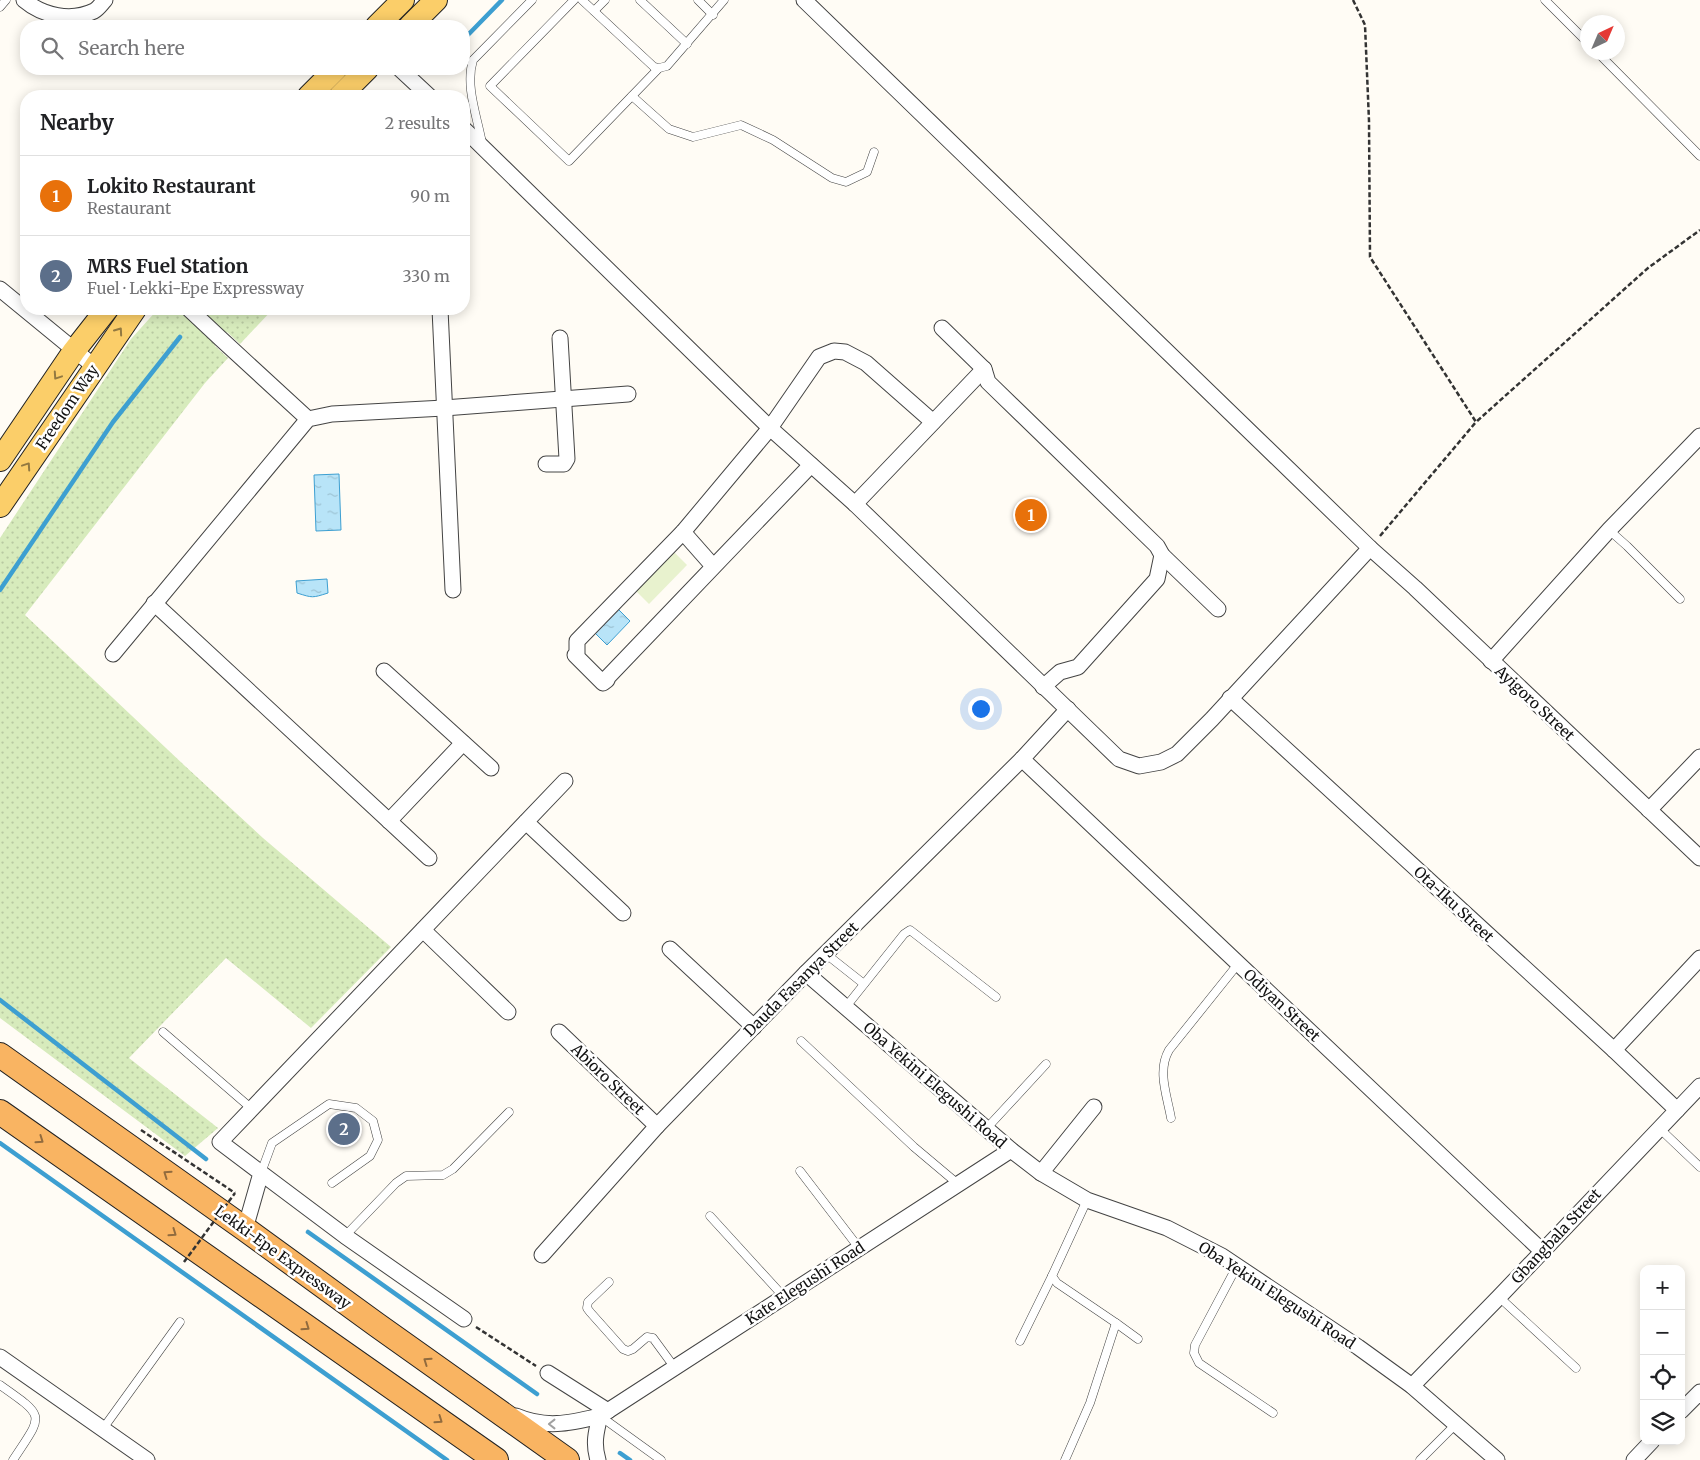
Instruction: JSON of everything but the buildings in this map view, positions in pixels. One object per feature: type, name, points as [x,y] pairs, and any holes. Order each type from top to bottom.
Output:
[{"type":"highway","name":"Lekki-Epe Expressway","points":[[0,1055],[566,1460]]},
{"type":"highway","points":[[0,1069],[34,1094],[74,1108]]},
{"type":"highway","points":[[0,1112],[496,1460]]},
{"type":"main road","points":[[383,20],[403,0]]},
{"type":"main road","points":[[416,20],[436,0]]},
{"type":"main road","points":[[315,90],[330,75]]},
{"type":"main road","points":[[346,90],[361,75]]},
{"type":"main road","name":"Freedom Way","points":[[0,460],[74,351],[101,315]]},
{"type":"main road","name":"Freedom Way","points":[[0,506],[131,315]]},
{"type":"street","points":[[24,0],[35,9],[55,16],[76,16],[95,10],[105,0]]},
{"type":"street","name":"Ayigoro Street","points":[[804,0],[1370,548],[1700,858]]},
{"type":"street","points":[[406,75],[423,90]]},
{"type":"street","points":[[470,135],[770,428],[855,504],[1119,759],[1139,766],[1161,762],[1177,754],[1212,719],[1370,548]]},
{"type":"street","points":[[0,289],[20,306]]},
{"type":"street","points":[[31,315],[95,367]]},
{"type":"street","points":[[195,315],[308,419]]},
{"type":"street","points":[[440,315],[453,590]]},
{"type":"street","points":[[942,328],[984,369],[988,382],[1157,546],[1162,555],[1218,609]]},
{"type":"street","points":[[546,464],[564,464],[566,462],[560,338]]},
{"type":"street","points":[[810,465],[607,680],[603,683],[575,655],[577,641],[683,532],[770,428],[819,357],[834,351],[846,352],[866,362],[933,422]]},
{"type":"street","points":[[855,504],[984,369]]},
{"type":"street","points":[[113,654],[308,419],[332,414],[444,408],[628,394]]},
{"type":"street","points":[[1491,661],[1609,530],[1700,436]]},
{"type":"street","points":[[683,532],[713,566]]},
{"type":"street","points":[[1044,687],[1060,672],[1078,667],[1157,579],[1162,555]]},
{"type":"street","points":[[154,603],[430,858]]},
{"type":"street","points":[[384,671],[491,768]]},
{"type":"street","name":"Ota-Iku Street","points":[[1230,698],[1677,1110]]},
{"type":"street","name":"Dauda Fasanya Street","points":[[542,1255],[657,1126],[754,1026],[1022,759],[1068,709]]},
{"type":"street","points":[[389,821],[463,743]]},
{"type":"street","points":[[1649,810],[1700,757]]},
{"type":"street","name":"Odiyan Street","points":[[1022,759],[1542,1251]]},
{"type":"street","points":[[464,1319],[345,1236],[220,1142],[565,781]]},
{"type":"street","points":[[526,822],[623,913]]},
{"type":"street","points":[[423,930],[508,1012]]},
{"type":"street","points":[[670,949],[754,1026]]},
{"type":"street","points":[[1614,1050],[1700,958]]},
{"type":"street","name":"Oba Yekini Elegushi Road","points":[[806,974],[986,1129],[1041,1173],[1087,1200],[1167,1228],[1222,1256],[1358,1347],[1412,1386],[1497,1460]]},
{"type":"street","name":"Abioro Street","points":[[559,1032],[657,1126]]},
{"type":"street","name":"Gbangbala Street","points":[[1412,1386],[1499,1298],[1700,1086]]},
{"type":"street","points":[[1041,1173],[1094,1107]]},
{"type":"street","name":"Kate Elegushi Road","points":[[490,1406],[528,1421],[551,1425],[604,1414],[1011,1150]]},
{"type":"street","points":[[245,1229],[261,1173]]},
{"type":"street","points":[[0,1357],[102,1430],[148,1460]]},
{"type":"street","points":[[548,1373],[604,1414],[596,1433],[595,1450],[598,1460]]},
{"type":"street","points":[[1685,1407],[1700,1392]]},
{"type":"street","points":[[1634,1460],[1648,1445]]},
{"type":"lane","points":[[0,7],[6,0]]},
{"type":"lane","points":[[483,147],[470,85],[473,60],[532,0]]},
{"type":"lane","points":[[574,0],[490,86],[569,161],[659,68]]},
{"type":"lane","points":[[582,0],[654,67],[659,68],[667,66],[724,0]]},
{"type":"lane","points":[[594,11],[605,0]]},
{"type":"lane","points":[[640,0],[687,44]]},
{"type":"lane","points":[[698,0],[713,14]]},
{"type":"lane","points":[[1545,0],[1580,35]]},
{"type":"lane","points":[[1605,60],[1700,156]]},
{"type":"lane","points":[[632,96],[669,129],[693,137],[741,125],[773,140],[832,178],[846,182],[867,172],[874,152]]},
{"type":"lane","points":[[1609,530],[1680,599]]},
{"type":"lane","points":[[845,1008],[904,934],[910,930],[996,997]]},
{"type":"lane","points":[[826,954],[864,984]]},
{"type":"lane","points":[[1171,1118],[1162,1072],[1164,1059],[1169,1050],[1238,964]]},
{"type":"lane","points":[[163,1032],[252,1109]]},
{"type":"lane","points":[[801,1042],[914,1147],[958,1184]]},
{"type":"lane","points":[[986,1129],[1046,1064]]},
{"type":"lane","points":[[261,1173],[272,1144],[329,1104],[356,1108],[373,1121],[378,1140],[370,1156],[332,1183]]},
{"type":"lane","points":[[345,1236],[396,1183],[406,1176],[443,1176],[453,1170],[509,1112]]},
{"type":"lane","points":[[1659,1128],[1700,1167]]},
{"type":"lane","points":[[800,1172],[859,1248]]},
{"type":"lane","points":[[1020,1341],[1087,1200]]},
{"type":"lane","points":[[710,1216],[784,1297]]},
{"type":"lane","points":[[1237,1266],[1195,1345],[1194,1354],[1199,1363],[1274,1413]]},
{"type":"lane","points":[[1052,1276],[1057,1282],[1138,1339]]},
{"type":"lane","points":[[609,1282],[588,1302],[587,1308],[590,1312],[623,1349],[628,1351],[634,1349],[647,1337],[653,1338],[674,1368]]},
{"type":"lane","points":[[1499,1298],[1576,1368]]},
{"type":"lane","points":[[102,1430],[180,1322]]},
{"type":"lane","points":[[1065,1460],[1090,1403],[1116,1323]]},
{"type":"lane","points":[[0,1385],[32,1409],[36,1418],[36,1425],[13,1460]]},
{"type":"lane","points":[[604,1414],[661,1460]]},
{"type":"lane","points":[[1420,1460],[1456,1424]]},
{"type":"path","points":[[1353,0],[1365,25],[1369,121],[1370,257],[1476,422]]},
{"type":"path","points":[[1370,548],[1476,422],[1648,268],[1700,230]]},
{"type":"path","points":[[141,1129],[235,1193],[184,1262]]},
{"type":"path","points":[[464,1319],[548,1373]]},
{"type":"green space","points":[[153,315],[267,315],[240,344],[227,332],[215,346],[228,358],[205,383],[25,615],[263,838],[391,947],[311,1028],[226,958],[129,1058],[218,1128],[185,1156],[0,1018],[0,538],[131,339]]},
{"type":"green space","points":[[668,546],[687,565],[649,604],[630,585]]},
{"type":"water","points":[[339,474],[341,530],[316,531],[314,475]]},
{"type":"water","points":[[327,579],[328,593],[312,597],[297,593],[296,581]]},
{"type":"water","points":[[617,608],[630,621],[607,645],[594,632]]},
{"type":"waterway","points":[[470,33],[502,0]]},
{"type":"waterway","points":[[0,590],[113,422],[180,337]]},
{"type":"waterway","points":[[0,1000],[206,1159]]},
{"type":"waterway","points":[[0,1143],[447,1460]]},
{"type":"waterway","points":[[308,1232],[537,1394]]},
{"type":"waterway","points":[[620,1453],[630,1460]]},
{"type":"place","name":"Lokito Restaurant","points":[[1031,515]]},
{"type":"place","name":"MRS Fuel Station","points":[[344,1129]]}]
